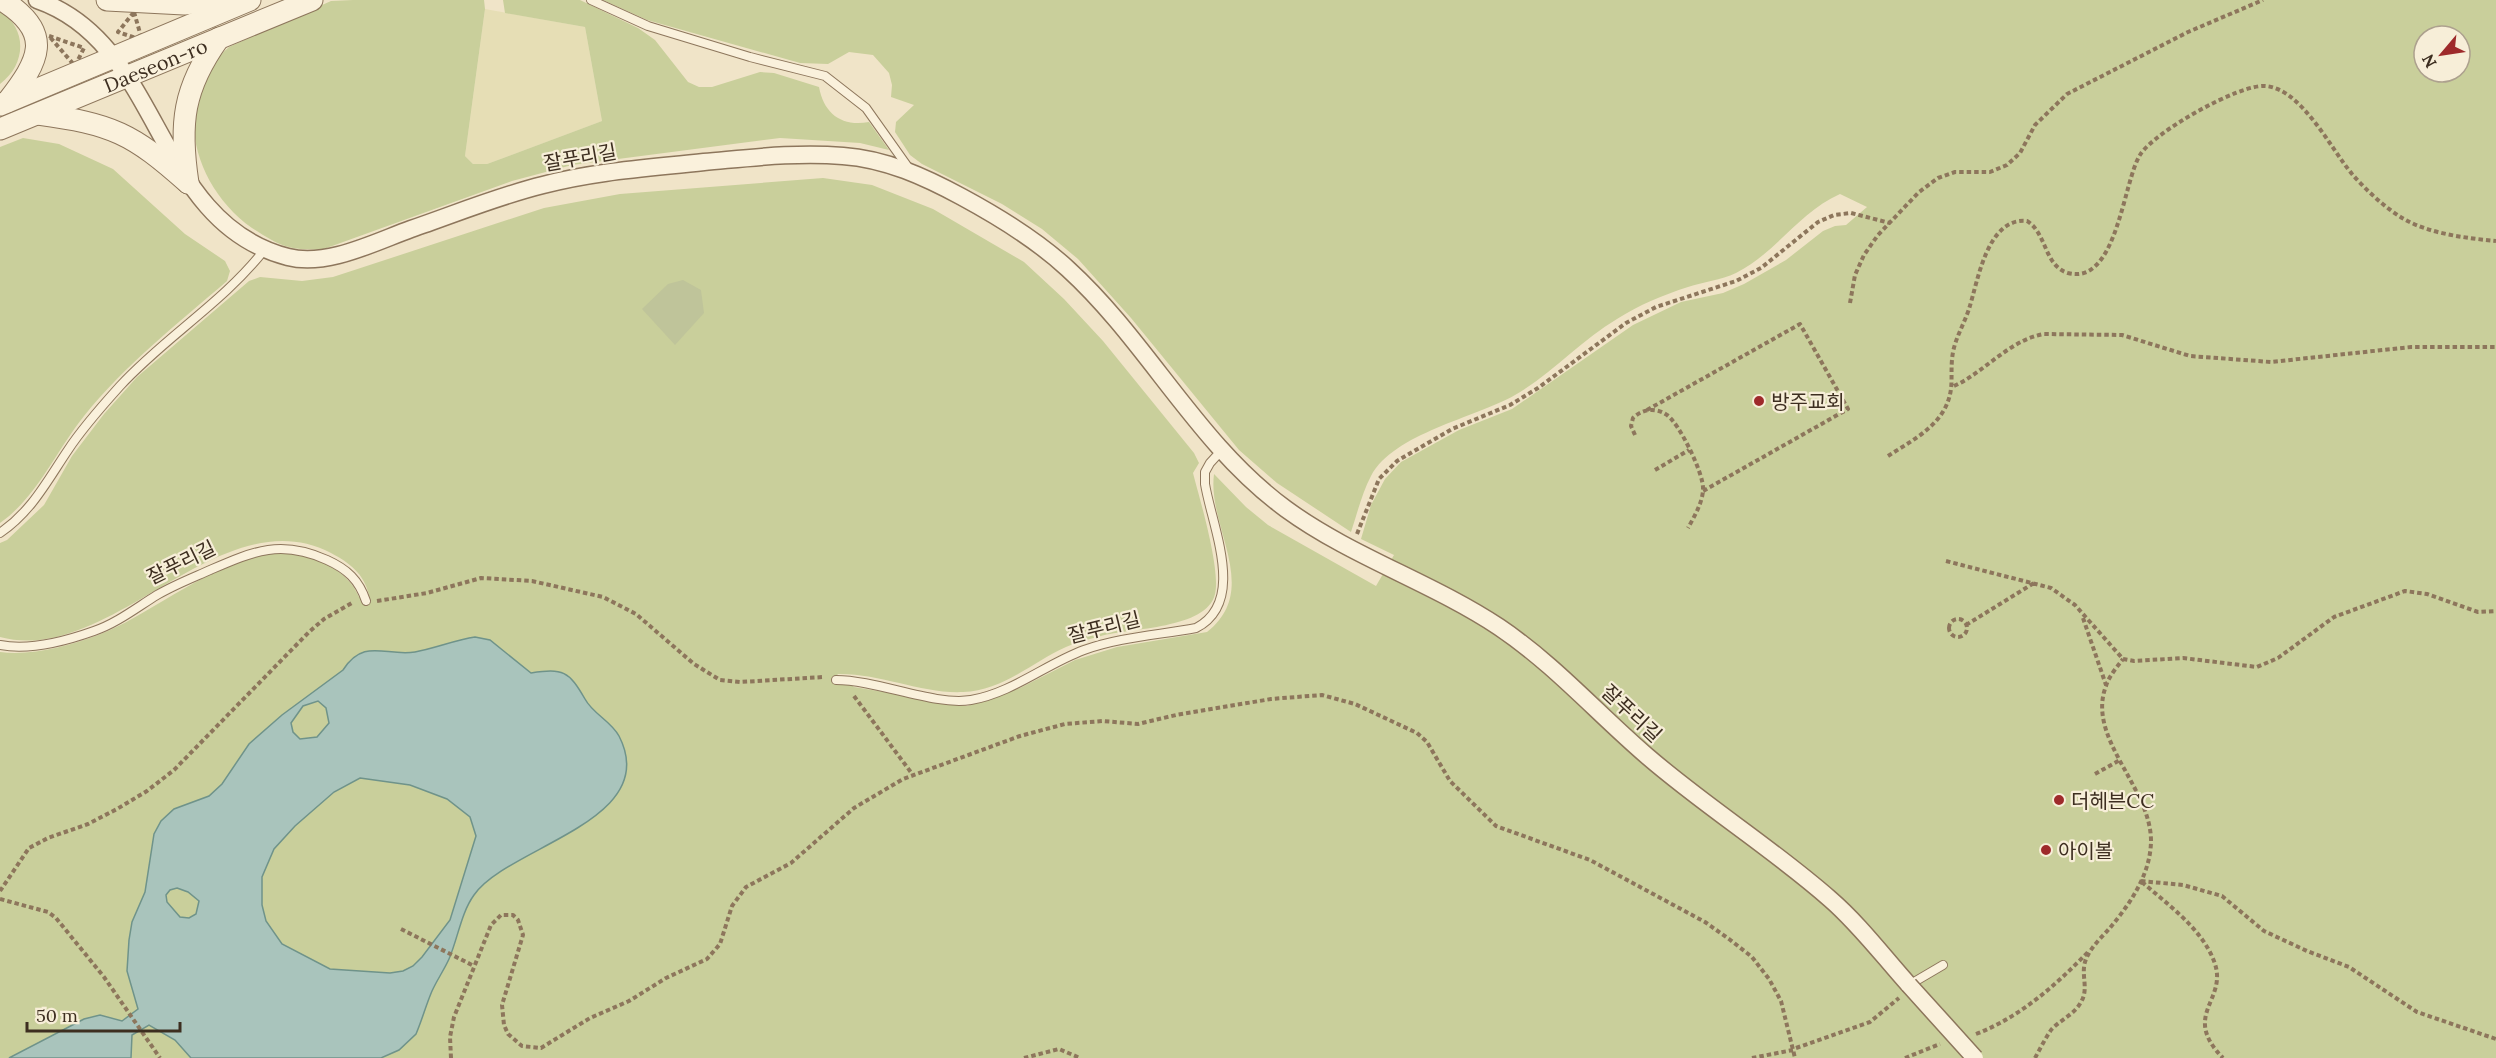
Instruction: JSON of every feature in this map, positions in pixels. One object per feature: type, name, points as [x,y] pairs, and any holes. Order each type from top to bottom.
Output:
[{"type":"street","points":[[2,0],[15,8],[28,23],[38,48],[35,62],[3,104]]},
{"type":"street","name":"잘푸리길","points":[[37,0],[71,15],[88,27],[116,58],[188,183],[207,206],[237,232],[265,249],[294,259],[326,257],[513,193],[572,178],[629,170],[805,153],[853,156],[912,173],[983,208],[1041,246],[1071,271],[1112,315],[1222,450],[1248,478],[1286,509],[1353,549],[1447,596],[1498,626],[1551,665],[1650,759],[1835,904],[1904,991],[1975,1058]]},
{"type":"street","points":[[107,0],[184,4],[216,0]]},
{"type":"street","name":"Daeseon-ro","points":[[3,104],[250,0]]},
{"type":"street","name":"Daeseon-ro","points":[[0,129],[312,0]]},
{"type":"street","points":[[188,183],[182,143],[188,97],[199,70],[219,38]]},
{"type":"street","points":[[37,113],[82,120],[131,137],[158,156],[188,183]]},
{"type":"lane","name":"잘푸리길","points":[[591,0],[648,26],[750,57],[825,76],[866,108],[912,173]]},
{"type":"lane","points":[[0,533],[31,507],[69,448],[122,385],[157,350],[235,283],[265,249]]},
{"type":"lane","name":"잘푸리길","points":[[836,680],[854,680],[950,700],[970,700],[991,694],[1086,650],[1113,642],[1196,628],[1207,623],[1215,615],[1219,604],[1223,573],[1208,500],[1205,472],[1222,450]]},
{"type":"lane","name":"잘푸리길","points":[[0,645],[35,646],[94,631],[118,621],[169,588],[265,549],[309,552],[341,566],[354,577],[362,588],[366,601]]},
{"type":"lane","points":[[1904,991],[1943,965]]},
{"type":"path","points":[[1850,303],[1855,275],[1864,255],[1919,192],[1938,178],[1955,172],[1990,172],[2007,165],[2020,153],[2035,125],[2067,94],[2188,32],[2263,0]]},
{"type":"path","points":[[49,36],[84,48],[75,66],[56,43],[49,36]]},
{"type":"path","points":[[1888,456],[1931,426],[1945,408],[1954,386],[1952,369],[1954,348],[1985,257],[2001,231],[2013,221],[2027,221],[2039,233],[2058,267],[2077,274],[2089,270],[2102,258],[2115,236],[2130,178],[2145,147],[2187,118],[2253,87],[2275,87],[2289,96],[2325,135],[2362,184],[2403,218],[2465,238],[2496,241]]},
{"type":"path","points":[[1353,549],[1366,505],[1379,479],[1397,461],[1424,443],[1510,405],[1538,388],[1626,323],[1646,312],[1683,297],[1736,281],[1761,267],[1818,222],[1834,215],[1851,213],[1890,223]]},
{"type":"path","points":[[1635,435],[1631,426],[1634,418],[1800,324],[1848,409],[1704,491]]},
{"type":"path","points":[[1954,386],[1970,379],[2019,344],[2044,334],[2122,335],[2190,356],[2271,362],[2410,347],[2496,347]]},
{"type":"path","points":[[1647,410],[1658,410],[1668,415],[1700,470],[1704,491],[1688,528]]},
{"type":"path","points":[[1655,470],[1689,450]]},
{"type":"path","points":[[1946,561],[1969,569],[2034,583],[2064,596],[2123,659],[2148,661],[2183,658],[2231,666],[2257,667],[2278,658],[2334,617],[2406,591],[2427,594],[2478,612],[2496,611]]},
{"type":"path","points":[[0,891],[22,855],[29,848],[48,838],[88,824],[147,791],[198,748],[316,625],[339,609],[353,603],[399,599],[481,578],[531,580],[603,597],[636,614],[694,664],[720,680],[740,682],[823,677],[836,680],[858,701],[886,742],[913,775]]},
{"type":"path","points":[[1966,625],[2034,583]]},
{"type":"path","points":[[2083,617],[2106,685]]},
{"type":"path","points":[[1954,620],[1963,621],[1966,625],[1965,633],[1961,637],[1955,636],[1950,630],[1954,620]]},
{"type":"path","points":[[1968,1036],[2021,1011],[2062,978],[2125,910],[2141,881],[2151,841],[2148,819],[2140,795],[2120,760],[2105,726],[2103,697],[2106,685],[2123,659]]},
{"type":"path","points":[[451,1058],[452,1027],[474,966],[496,919],[508,914],[518,920],[523,935],[502,1005],[502,1016],[508,1034],[522,1046],[532,1049],[550,1044],[590,1018],[629,1001],[666,978],[706,959],[720,944],[732,906],[746,887],[791,863],[854,808],[880,791],[913,775],[1020,736],[1065,724],[1103,721],[1138,724],[1176,715],[1271,699],[1322,695],[1338,698],[1417,733],[1427,742],[1450,781],[1496,826],[1590,860],[1705,922],[1729,939],[1752,957],[1769,979],[1781,1001],[1795,1049],[1795,1058]]},
{"type":"path","points":[[2095,774],[2120,760]]},
{"type":"path","points":[[2141,881],[2183,885],[2222,896],[2264,931],[2349,967],[2417,1012],[2496,1039]]},
{"type":"path","points":[[2141,881],[2193,929],[2215,964],[2216,981],[2204,1020],[2210,1043],[2223,1058]]},
{"type":"path","points":[[0,899],[48,912],[56,918],[104,977],[160,1058]]},
{"type":"path","points":[[401,929],[474,966]]},
{"type":"path","points":[[2035,1058],[2051,1031],[2081,1002],[2086,988],[2085,962],[2092,948]]},
{"type":"path","points":[[1752,1058],[1795,1049],[1870,1022],[1904,991]]},
{"type":"path","points":[[1905,1058],[1949,1041]]},
{"type":"path","points":[[1024,1058],[1059,1049],[1080,1058]]},
{"type":"shaded area","points":[[485,9],[585,27],[602,121],[487,164],[473,164],[465,156]]},
{"type":"green space","points":[[484,0],[485,9],[465,156],[473,164],[487,164],[602,121],[585,27],[505,13],[503,0],[580,0],[638,28],[655,40],[688,82],[699,87],[712,87],[760,72],[774,73],[819,87],[825,105],[830,111],[850,122],[869,122],[889,150],[860,143],[780,138],[572,165],[512,181],[321,250],[289,247],[274,242],[252,228],[232,210],[215,189],[203,166],[196,141],[194,116],[199,91],[210,68],[229,47],[331,1]]},
{"type":"green space","points":[[603,0],[2496,0],[2496,1058],[0,1058],[0,652],[24,653],[50,649],[98,635],[124,623],[210,574],[240,562],[270,554],[299,555],[328,565],[346,578],[359,597],[369,595],[360,575],[344,561],[331,553],[289,541],[248,546],[207,562],[83,628],[42,640],[0,637],[0,543],[7,540],[44,505],[72,456],[104,414],[137,377],[249,281],[260,277],[302,281],[333,277],[544,208],[620,194],[823,178],[872,185],[933,209],[1024,262],[1064,299],[1103,341],[1194,453],[1199,463],[1193,473],[1213,552],[1215,594],[1209,606],[1183,621],[1114,633],[1075,644],[1053,653],[1017,675],[991,687],[978,690],[948,692],[869,677],[837,674],[854,687],[967,706],[1020,688],[1075,660],[1117,647],[1207,632],[1223,615],[1230,597],[1232,577],[1214,494],[1214,474],[1246,507],[1268,525],[1376,586],[1394,555],[1361,539],[1371,505],[1385,479],[1401,462],[1459,430],[1512,409],[1633,325],[1681,302],[1723,293],[1744,284],[1786,260],[1823,231],[1835,226],[1846,225],[1867,207],[1840,194],[1812,211],[1750,265],[1736,273],[1679,290],[1634,309],[1604,327],[1529,387],[1398,448],[1382,461],[1371,476],[1351,532],[1277,483],[1239,450],[1131,318],[1078,259],[1042,229],[1002,204],[922,164],[910,155],[895,132],[896,122],[914,105],[891,97],[892,85],[889,73],[873,55],[849,52],[828,64],[800,63],[647,20]]},
{"type":"green space","points":[[0,11],[15,27],[20,47],[15,67],[0,84]]},
{"type":"green space","points":[[23,138],[59,144],[113,169],[185,234],[225,261],[230,271],[227,281],[152,345],[100,397],[25,500],[0,523],[0,147]]},
{"type":"green space","points":[[683,280],[701,290],[704,313],[675,345],[642,309],[668,284]]},
{"type":"water","points":[[468,638],[490,640],[531,673],[551,671],[569,677],[588,704],[616,731],[627,765],[620,790],[601,811],[576,829],[517,861],[492,878],[474,895],[416,1034],[399,1050],[381,1058],[191,1058],[175,1040],[149,1025],[132,1035],[131,1058],[9,1058],[84,1019],[100,1015],[122,1021],[138,1009],[127,971],[132,922],[145,892],[154,834],[161,821],[174,809],[209,796],[222,784],[249,744],[282,715],[343,670],[359,654],[376,650],[415,652]],"holes":[[[318,701],[326,708],[329,723],[317,737],[300,739],[293,732],[291,723],[303,706]],[[360,778],[410,785],[447,799],[470,817],[476,836],[450,920],[422,957],[413,966],[403,971],[390,973],[330,969],[282,944],[266,921],[262,905],[262,877],[274,849],[295,826],[334,792]],[[177,888],[188,892],[199,901],[196,914],[189,918],[180,917],[167,902],[166,895],[170,890]]]},
{"type":"place","name":"방주교회","points":[[1759,401]]},
{"type":"place","name":"더헤븐CC","points":[[2059,800]]},
{"type":"place","name":"아이볼","points":[[2046,850]]}]
